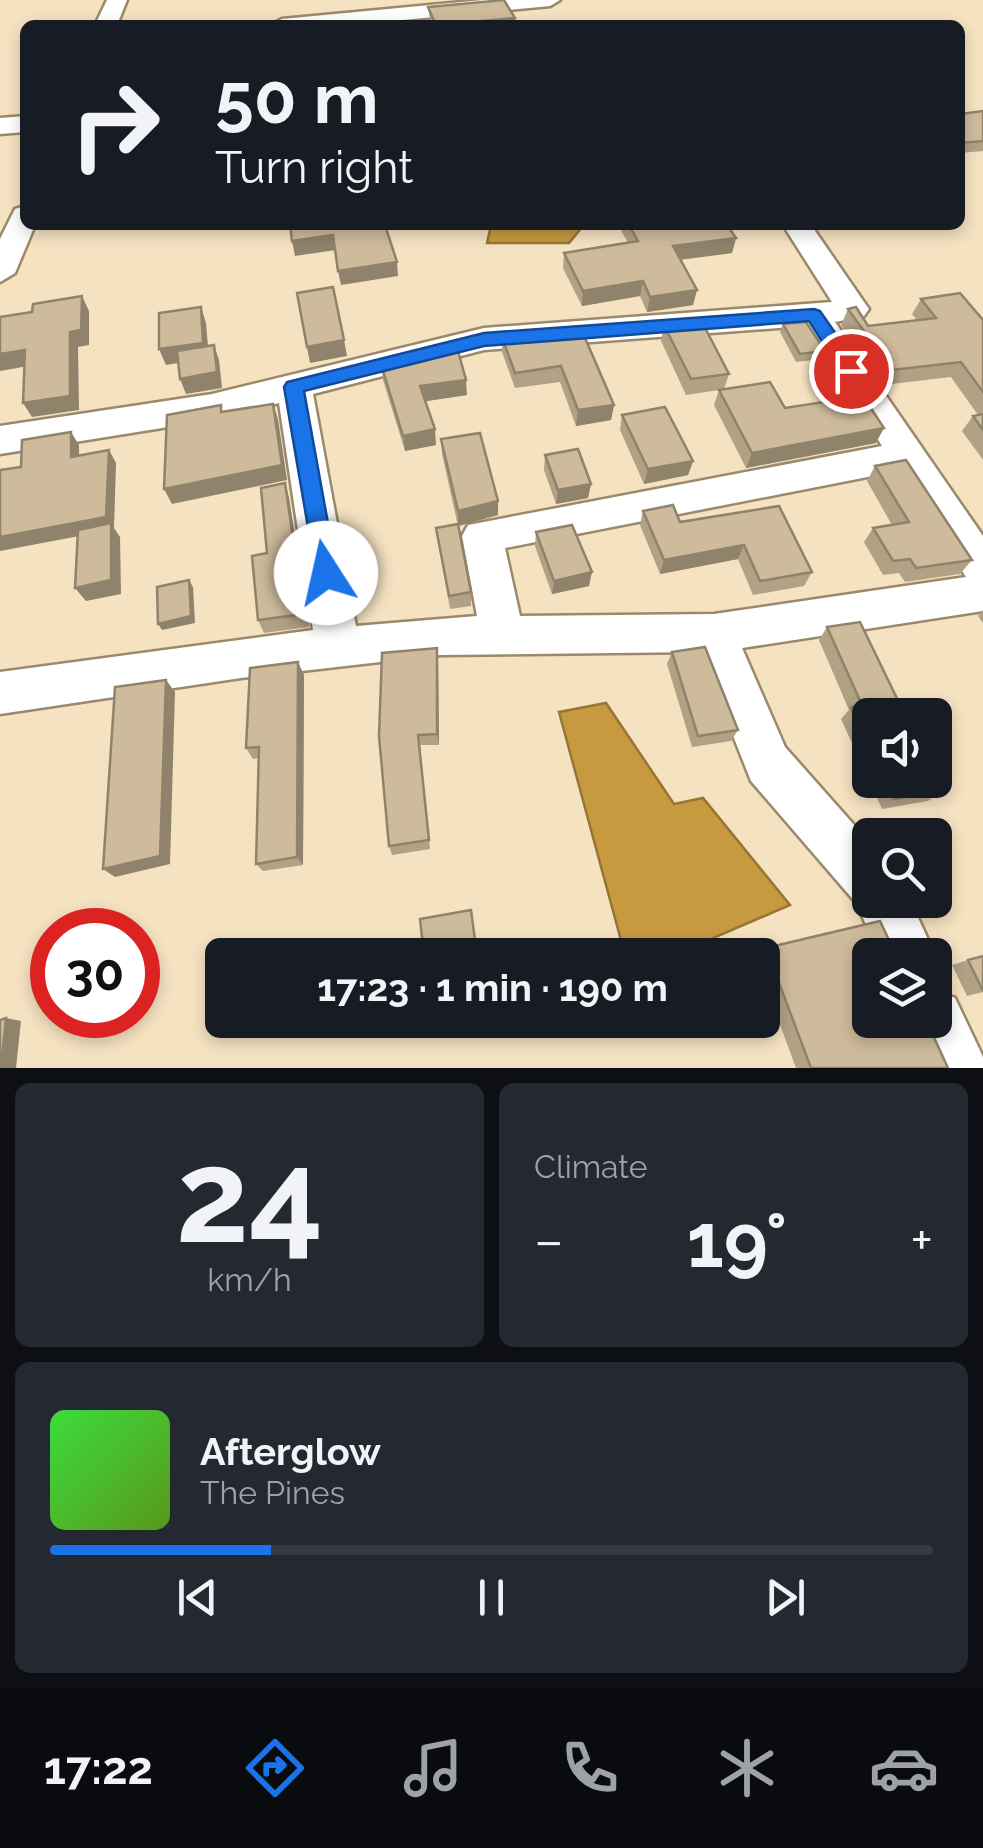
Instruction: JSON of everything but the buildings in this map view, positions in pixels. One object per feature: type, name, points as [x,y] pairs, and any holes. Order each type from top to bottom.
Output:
[{"type":"street","points":[[336,20],[550,0]]},
{"type":"street","points":[[0,273],[20,227]]},
{"type":"street","points":[[0,440],[212,407],[484,339],[853,309],[799,230]]},
{"type":"street","points":[[814,315],[983,570]]},
{"type":"street","points":[[294,387],[338,647]]},
{"type":"street","points":[[502,635],[482,536],[907,456]]},
{"type":"street","points":[[0,693],[440,636],[714,633],[983,593]]},
{"type":"street","points":[[714,633],[768,764],[852,862]]},
{"type":"street","points":[[944,1038],[958,1068]]},
{"type":"shaded area","points":[[490,230],[580,230],[569,243],[487,243]]},
{"type":"shaded area","points":[[606,703],[674,804],[703,798],[790,905],[713,938],[620,938],[559,712]]},
{"type":"route","points":[[326,573],[294,387],[484,339],[814,315],[851,371]]}]
